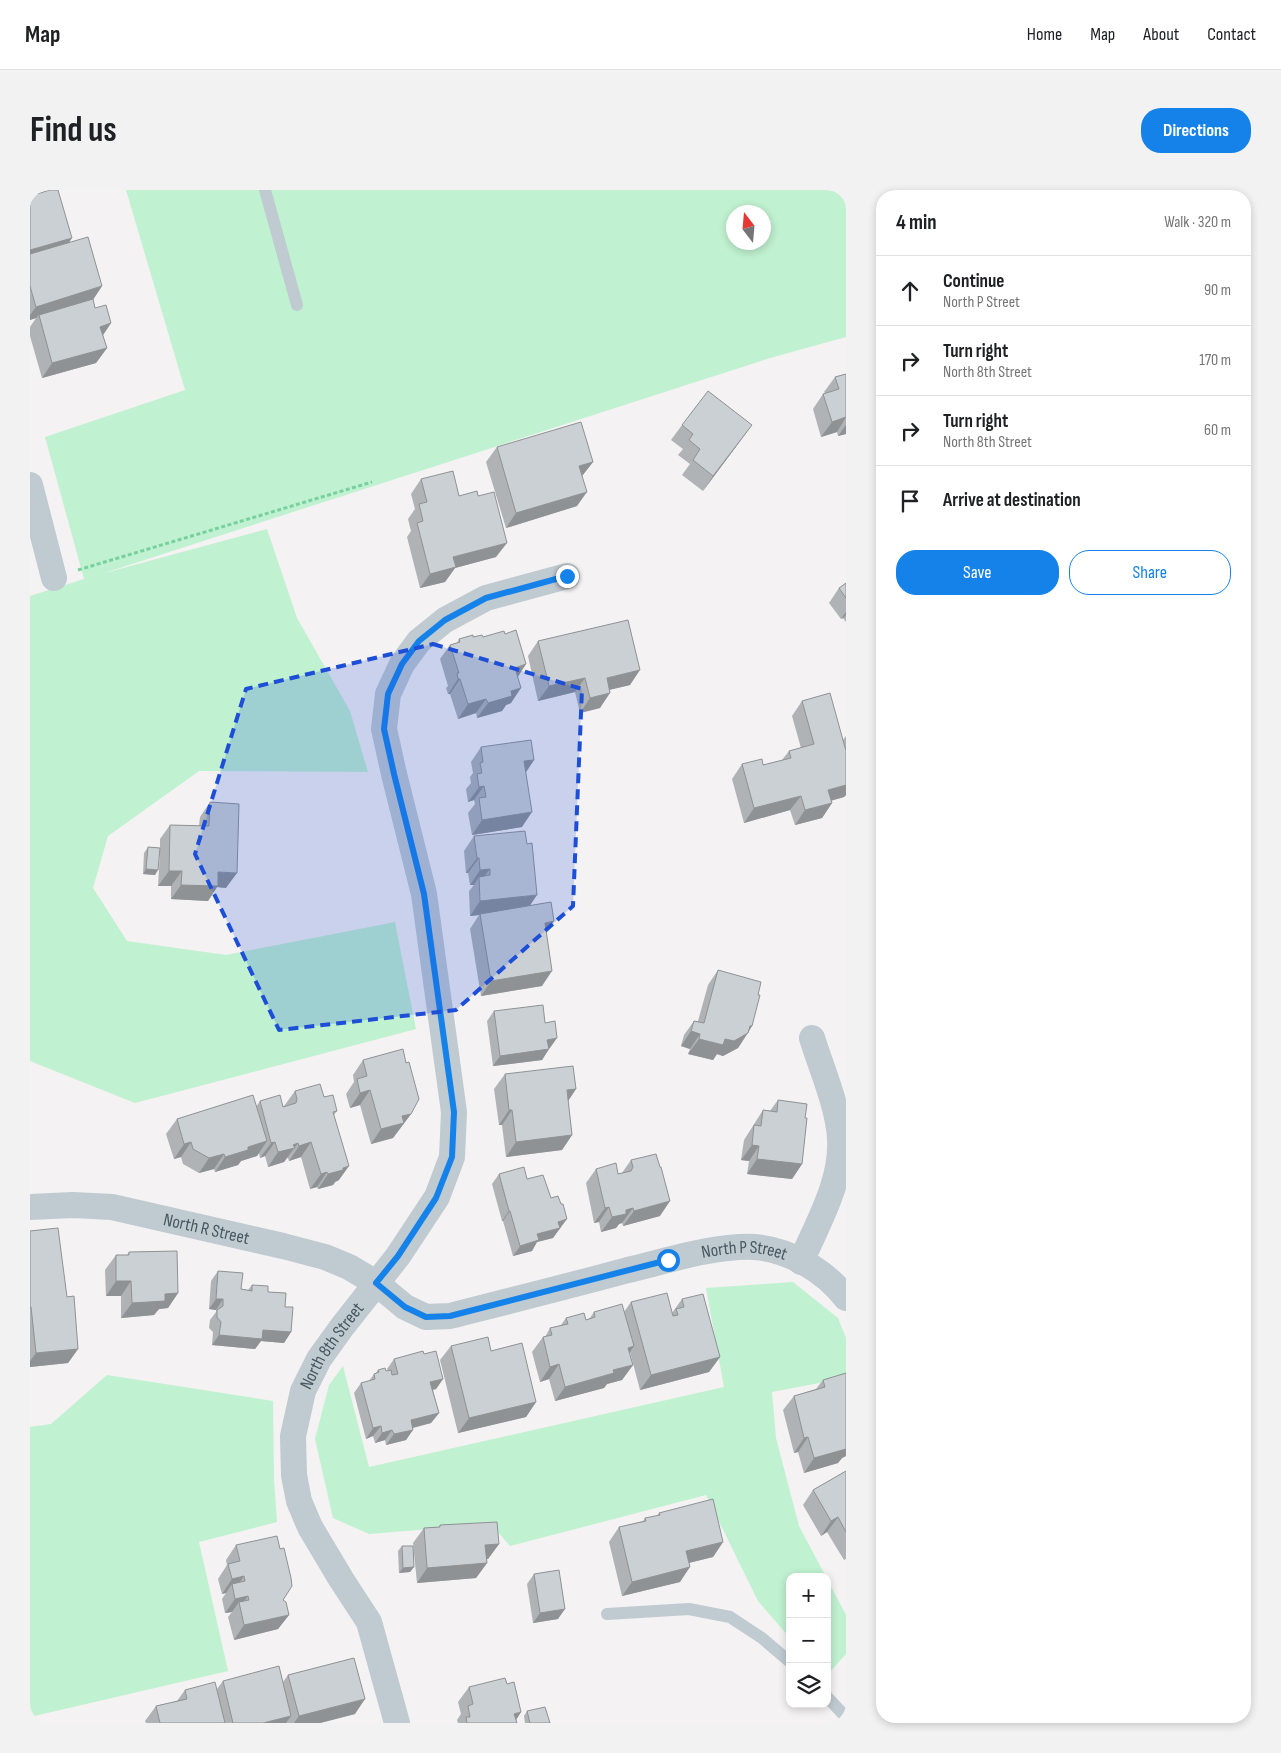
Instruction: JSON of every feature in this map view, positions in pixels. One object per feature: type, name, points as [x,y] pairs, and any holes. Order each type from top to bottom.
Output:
[{"type":"street","points":[[30,485],[54,578]]},
{"type":"street","name":"North 8th Street","points":[[398,1723],[369,1622],[310,1527],[299,1501],[294,1474],[293,1436],[303,1391],[319,1359],[398,1256],[436,1198],[452,1157],[454,1112],[424,894],[384,729],[388,694],[402,664],[419,641],[445,620],[486,598],[567,576]]},
{"type":"street","points":[[801,1262],[827,1202],[835,1177],[839,1159],[840,1140],[833,1106],[812,1038]]},
{"type":"street","name":"North R Street","points":[[30,1207],[73,1205],[112,1207],[140,1212],[325,1257],[349,1267],[376,1283]]},
{"type":"street","name":"North P Street","points":[[376,1283],[405,1307],[426,1317],[450,1316],[668,1260],[722,1249],[755,1247],[783,1253],[823,1274],[846,1298]]},
{"type":"lane","points":[[264,190],[297,305]]},
{"type":"lane","points":[[607,1614],[689,1609],[730,1617],[762,1638],[786,1659]]},
{"type":"lane","points":[[831,1700],[846,1717]]},
{"type":"path","points":[[54,578],[372,482]]},
{"type":"highlighted area","points":[[433,644],[582,689],[573,906],[456,1010],[279,1030],[195,854],[246,689]]},
{"type":"green space","points":[[126,190],[846,190],[846,337],[770,358],[101,574],[267,529],[297,618],[350,711],[368,772],[199,771],[108,836],[93,888],[127,941],[226,955],[395,922],[416,1029],[135,1103],[30,1061],[30,596],[84,579],[45,437],[185,390]]},
{"type":"green space","points":[[793,1282],[838,1318],[846,1338],[846,1378],[772,1392],[776,1438],[799,1526],[824,1573],[786,1573],[786,1633],[758,1601],[706,1495],[510,1546],[491,1524],[369,1534],[333,1518],[315,1439],[329,1385],[343,1366],[369,1467],[724,1387],[706,1288]]},
{"type":"green space","points":[[107,1375],[273,1401],[274,1479],[277,1522],[199,1542],[228,1671],[30,1717],[30,1427],[51,1424]]},
{"type":"green space","points":[[831,1587],[846,1615],[846,1654],[831,1671]]},
{"type":"building","points":[[50,190],[58,190],[72,238],[30,250],[30,196]]},
{"type":"building","points":[[88,237],[102,286],[36,307],[30,286],[30,254]]},
{"type":"building","points":[[93,299],[95,308],[106,305],[111,323],[100,327],[107,348],[52,363],[39,315]]},
{"type":"building","points":[[846,374],[846,417],[832,422],[823,394],[839,389],[835,377]]},
{"type":"building","points":[[708,391],[752,425],[713,476],[693,460],[700,449],[689,440],[693,434],[682,425]]},
{"type":"building","points":[[581,422],[593,462],[579,466],[587,492],[516,513],[497,447]]},
{"type":"building","points":[[453,471],[459,496],[477,491],[478,496],[494,492],[507,543],[453,557],[456,567],[430,574],[417,523],[423,521],[419,504],[427,502],[421,479]]},
{"type":"building","points":[[846,583],[846,598],[839,588]]},
{"type":"building","points":[[628,620],[640,670],[607,678],[610,693],[590,698],[585,678],[549,686],[538,641]]},
{"type":"building","points":[[516,630],[526,664],[515,668],[521,688],[511,691],[512,696],[488,703],[486,699],[468,704],[460,679],[458,679],[457,673],[459,673],[450,645],[460,642],[459,639],[473,635],[473,637],[482,635],[483,637],[504,631],[505,634]]},
{"type":"building","points":[[830,693],[846,751],[846,785],[828,790],[832,803],[805,810],[801,796],[754,808],[742,764],[762,759],[763,765],[791,758],[789,751],[814,744],[802,701]]},
{"type":"building","points":[[531,740],[534,760],[524,761],[532,812],[482,820],[479,798],[486,797],[484,786],[479,787],[477,774],[482,773],[480,763],[483,762],[481,747]]},
{"type":"building","points":[[210,802],[239,804],[237,873],[218,872],[218,886],[181,885],[182,871],[169,871],[170,825],[209,826]]},
{"type":"building","points":[[525,831],[527,844],[532,843],[537,895],[480,901],[479,877],[490,875],[490,869],[480,870],[474,836]]},
{"type":"building","points":[[148,847],[160,848],[158,870],[146,869]]},
{"type":"building","points":[[551,902],[554,921],[545,923],[552,971],[491,981],[480,914]]},
{"type":"building","points":[[718,970],[761,982],[758,995],[760,995],[752,1026],[750,1026],[748,1033],[734,1041],[725,1039],[723,1045],[699,1039],[700,1034],[691,1031],[694,1021],[704,1023]]},
{"type":"building","points":[[543,1005],[545,1023],[555,1021],[557,1038],[547,1040],[549,1049],[500,1056],[494,1011]]},
{"type":"building","points":[[403,1049],[406,1063],[409,1062],[419,1099],[411,1114],[402,1116],[404,1123],[381,1129],[370,1090],[360,1093],[357,1079],[367,1076],[363,1060]]},
{"type":"building","points":[[573,1066],[576,1089],[567,1090],[572,1135],[516,1142],[512,1110],[509,1110],[505,1074]]},
{"type":"building","points":[[320,1084],[324,1097],[333,1095],[337,1111],[333,1112],[349,1166],[343,1168],[343,1170],[328,1174],[327,1172],[321,1174],[311,1142],[299,1146],[298,1143],[293,1145],[295,1148],[278,1152],[275,1142],[271,1143],[260,1101],[280,1095],[283,1107],[296,1103],[295,1091]]},
{"type":"building","points":[[253,1095],[267,1141],[248,1147],[248,1150],[225,1157],[224,1154],[209,1158],[193,1149],[191,1142],[184,1144],[177,1119]]},
{"type":"building","points":[[778,1100],[807,1104],[802,1164],[757,1159],[759,1146],[752,1145],[754,1125],[761,1126],[763,1110],[777,1112]]},
{"type":"building","points":[[656,1154],[670,1201],[634,1211],[633,1208],[626,1210],[626,1214],[612,1217],[609,1207],[605,1208],[596,1169],[616,1163],[618,1174],[631,1171],[633,1167],[631,1160]]},
{"type":"building","points":[[524,1167],[527,1179],[543,1175],[551,1198],[558,1196],[561,1204],[563,1204],[567,1219],[558,1222],[560,1228],[537,1234],[539,1240],[520,1246],[499,1174]]},
{"type":"building","points":[[58,1228],[67,1297],[74,1296],[78,1349],[36,1353],[30,1307],[30,1231]]},
{"type":"building","points":[[177,1251],[178,1293],[165,1294],[165,1301],[132,1303],[131,1281],[116,1281],[116,1255],[129,1255],[129,1252]]},
{"type":"building","points":[[218,1271],[243,1273],[241,1289],[252,1291],[252,1285],[268,1286],[268,1292],[286,1293],[285,1307],[293,1307],[291,1332],[263,1330],[262,1339],[219,1335],[221,1322],[217,1317],[217,1310],[223,1306],[223,1299],[216,1299]]},
{"type":"building","points":[[667,1293],[673,1316],[678,1315],[676,1309],[684,1307],[682,1299],[703,1294],[720,1357],[651,1375],[631,1302]]},
{"type":"building","points":[[622,1304],[634,1346],[628,1348],[633,1365],[613,1370],[614,1373],[565,1387],[559,1364],[550,1367],[543,1337],[552,1335],[550,1328],[568,1324],[566,1318],[584,1313],[586,1320],[595,1317],[594,1312]]},
{"type":"building","points":[[488,1337],[491,1351],[522,1343],[536,1402],[469,1418],[451,1346]]},
{"type":"building","points":[[423,1351],[424,1354],[436,1351],[443,1379],[430,1382],[439,1413],[411,1420],[413,1430],[394,1434],[392,1430],[382,1433],[381,1426],[373,1428],[361,1383],[375,1379],[374,1374],[379,1372],[378,1370],[385,1368],[386,1371],[391,1370],[392,1375],[398,1374],[394,1359]]},
{"type":"building","points":[[846,1373],[846,1449],[814,1458],[808,1437],[804,1438],[794,1396],[825,1387],[823,1380]]},
{"type":"building","points":[[846,1471],[846,1532],[838,1517],[831,1521],[813,1490]]},
{"type":"building","points":[[713,1499],[723,1542],[686,1551],[690,1567],[632,1582],[619,1527],[646,1521],[645,1518],[660,1515],[659,1513]]},
{"type":"building","points":[[497,1522],[499,1544],[485,1545],[487,1563],[427,1568],[424,1528],[440,1527],[440,1525]]},
{"type":"building","points":[[277,1536],[280,1549],[284,1548],[291,1578],[292,1586],[283,1600],[286,1602],[289,1615],[244,1625],[239,1602],[249,1600],[248,1596],[235,1599],[232,1584],[245,1581],[244,1576],[232,1579],[228,1564],[240,1561],[236,1545]]},
{"type":"building","points":[[402,1546],[413,1546],[414,1567],[403,1568]]},
{"type":"building","points":[[559,1570],[565,1609],[540,1613],[534,1574]]},
{"type":"building","points":[[354,1658],[365,1699],[299,1716],[288,1675]]},
{"type":"building","points":[[279,1666],[291,1716],[263,1723],[233,1723],[223,1681]]},
{"type":"building","points":[[505,1678],[507,1684],[514,1682],[521,1712],[514,1714],[517,1723],[467,1723],[466,1717],[470,1717],[468,1706],[473,1704],[469,1687]]},
{"type":"building","points":[[215,1682],[225,1723],[160,1723],[156,1706],[187,1699],[185,1690]]},
{"type":"building","points":[[545,1707],[550,1723],[530,1723],[527,1711]]},
{"type":"route","points":[[567,576],[486,598],[445,620],[419,641],[402,664],[388,694],[384,729],[424,894],[454,1112],[452,1157],[436,1198],[398,1256],[376,1283],[405,1307],[426,1317],[450,1316],[668,1260]]}]
